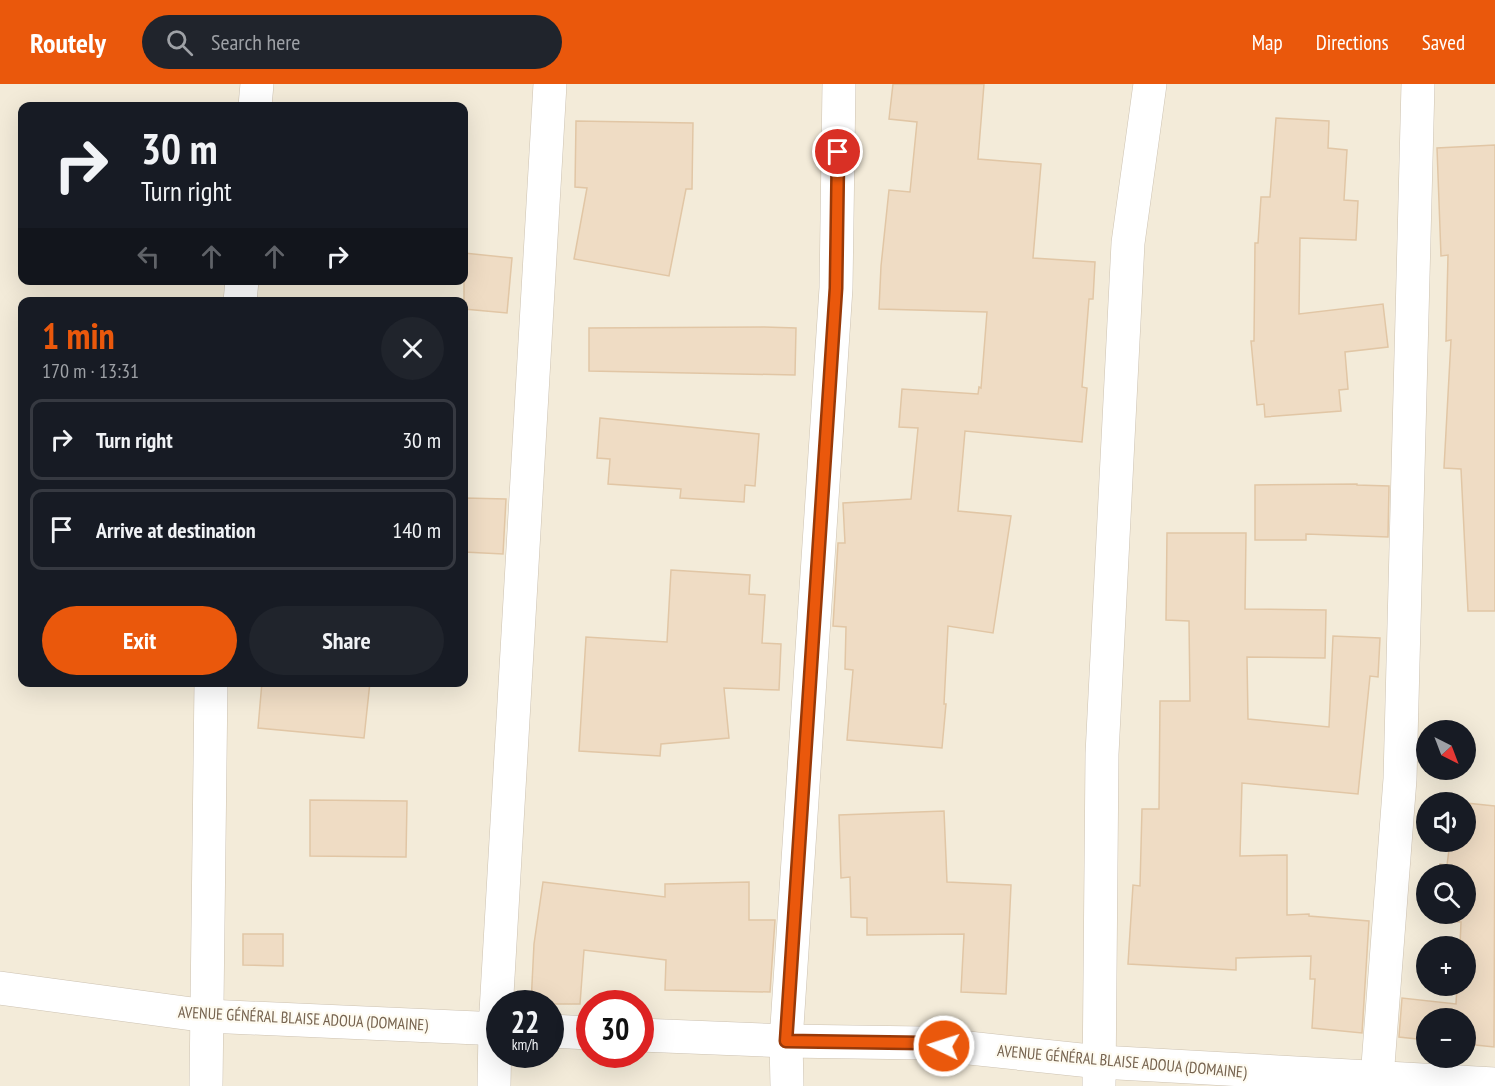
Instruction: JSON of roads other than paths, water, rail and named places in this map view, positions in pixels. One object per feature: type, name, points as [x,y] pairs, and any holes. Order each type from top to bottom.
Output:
[{"type":"street","points":[[255,102],[257,84]]},
{"type":"street","points":[[499,990],[550,84]]},
{"type":"street","points":[[787,1086],[786,1041],[836,288],[839,84]]},
{"type":"street","points":[[1100,1074],[1102,754],[1106,671],[1128,243],[1150,84]]},
{"type":"street","points":[[1377,1078],[1400,779],[1418,84]]},
{"type":"street","points":[[206,1086],[211,687]]},
{"type":"street","name":"AVENUE GÉNÉRAL BLAISE ADOUA (DOMAINE)","points":[[0,988],[207,1016],[486,1029]]},
{"type":"street","name":"AVENUE GÉNÉRAL BLAISE ADOUA (DOMAINE)","points":[[654,1036],[922,1043],[1100,1074],[1283,1080],[1377,1078],[1495,1084]]},
{"type":"street","points":[[494,1086],[495,1068]]}]
